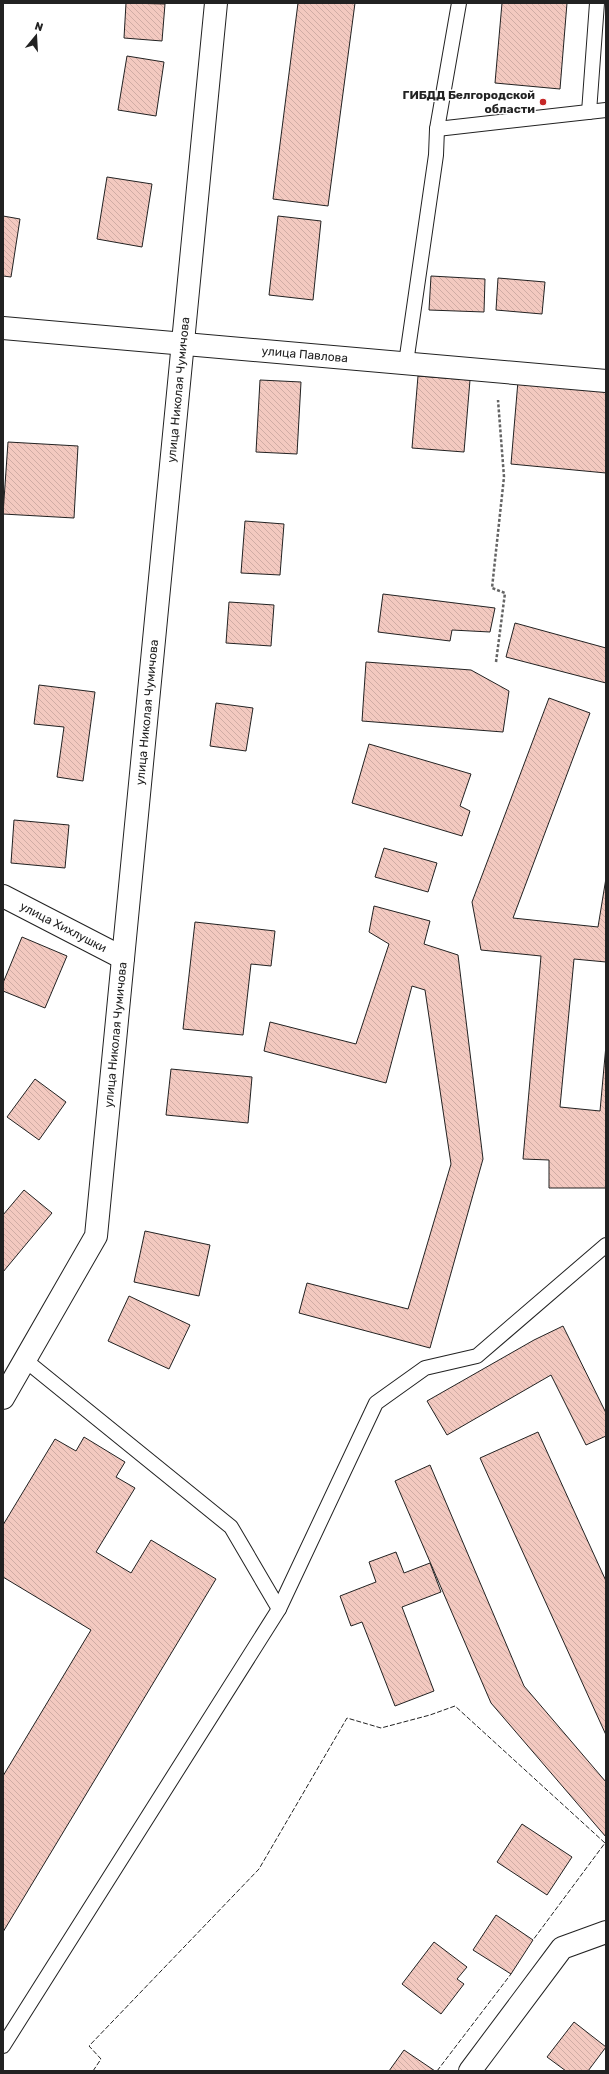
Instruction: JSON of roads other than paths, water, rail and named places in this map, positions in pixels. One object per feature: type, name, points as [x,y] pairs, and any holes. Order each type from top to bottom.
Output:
[{"type":"street","name":"улица Николая Чумичова","points":[[3,1398],[96,1236],[216,3]]},
{"type":"street","name":"улица Павлова","points":[[3,328],[606,381]]},
{"type":"street","name":"улица Хихлушки","points":[[3,896],[123,958]]},
{"type":"street","points":[[470,2071],[562,1948],[606,1932]]},
{"type":"lane","points":[[406,363],[436,155],[437,129],[459,3]]},
{"type":"lane","points":[[589,112],[598,3]]},
{"type":"lane","points":[[437,129],[606,110]]},
{"type":"lane","points":[[3,2046],[279,1609],[376,1403],[425,1368],[477,1356],[606,1245]]},
{"type":"lane","points":[[25,1360],[231,1527],[279,1609]]},
{"type":"place","name":"ГИБДД Белгородской области","points":[[543,102]]}]
